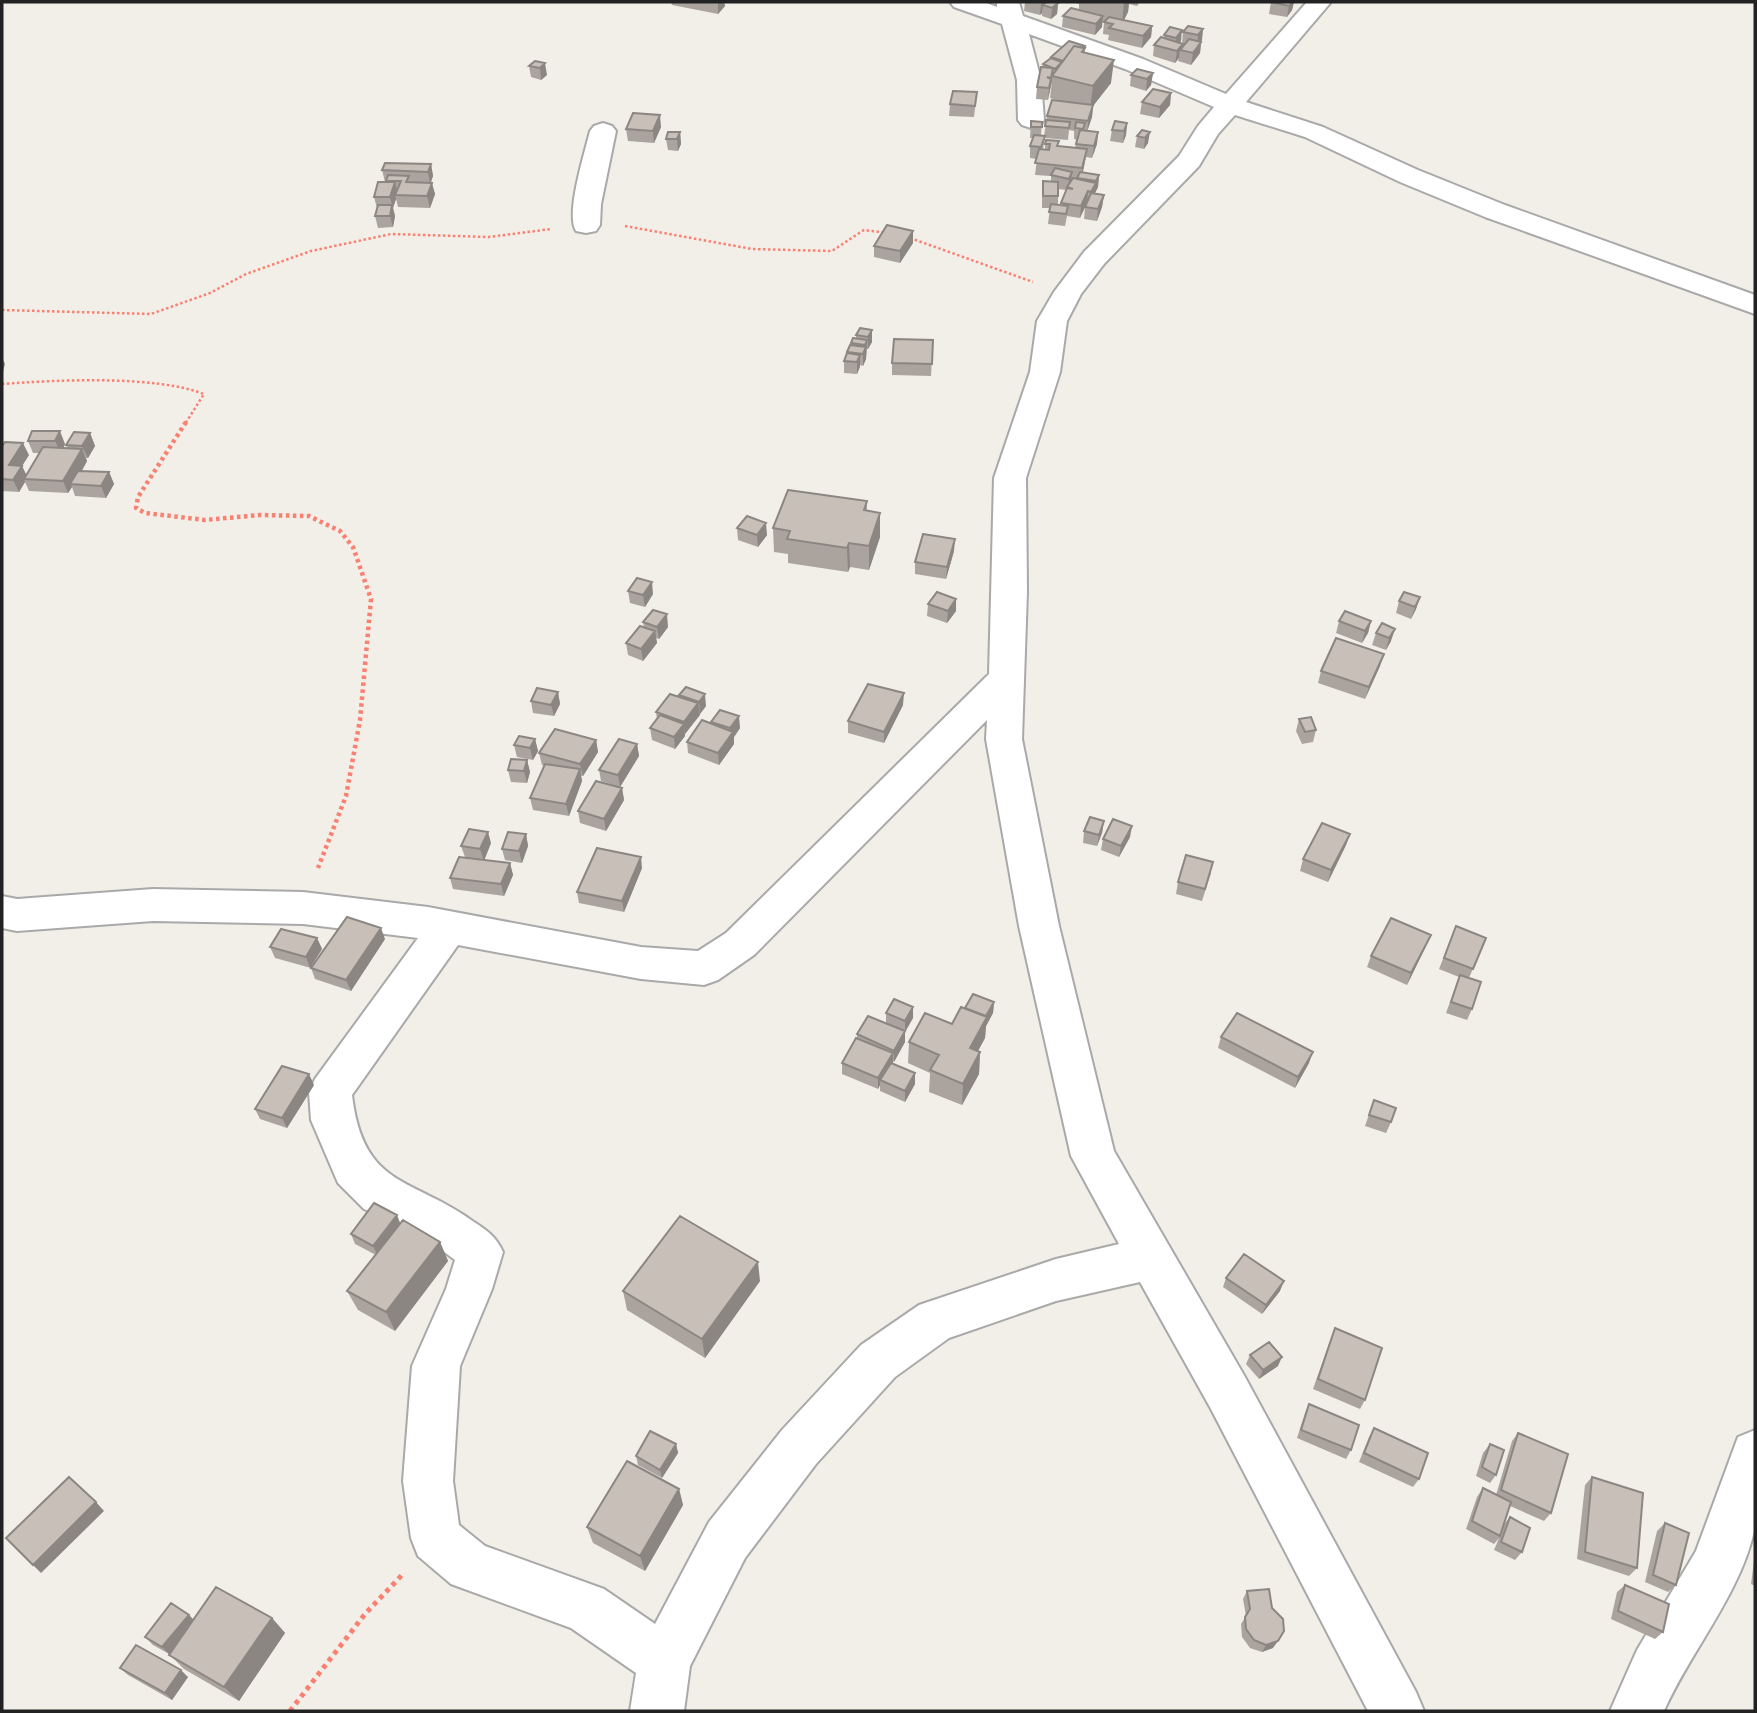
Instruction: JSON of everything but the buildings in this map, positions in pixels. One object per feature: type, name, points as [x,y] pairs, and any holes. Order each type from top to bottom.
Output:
[{"type":"street","points":[[962,2],[1011,10],[1231,105],[1314,132],[1409,176],[1495,211],[1702,283],[1755,305]]},
{"type":"street","points":[[1319,2],[1206,131],[1190,160],[1094,258],[1068,292],[1052,321],[1045,372],[1010,478],[1010,592],[1004,739],[1039,926],[1093,1156],[1228,1393],[1396,1711]]},
{"type":"street","points":[[1011,10],[1029,80],[1031,120]]},
{"type":"street","points":[[586,225],[587,204],[603,131]]},
{"type":"street","points":[[2,912],[17,915],[153,905],[303,908],[448,927],[641,963],[704,968],[740,944],[1007,678]]},
{"type":"street","points":[[448,927],[330,1092],[333,1120],[354,1169],[380,1195],[439,1222],[480,1252],[469,1289],[436,1366],[428,1481],[436,1538],[469,1566],[586,1607],[664,1661]]},
{"type":"street","points":[[657,1711],[664,1661],[727,1540],[799,1447],[878,1361],[935,1321],[1056,1280],[1151,1258]]},
{"type":"street","points":[[1637,1711],[1656,1669],[1717,1564],[1755,1454]]},
{"type":"path","points":[[2,310],[151,314],[210,293],[246,274],[311,251],[391,234],[489,237],[608,223],[752,249],[832,251],[864,230],[889,233]]},
{"type":"path","points":[[902,235],[1013,277],[1068,292]]},
{"type":"path","points":[[2,384],[47,380],[132,383],[193,389],[204,394],[138,497],[135,508],[145,513],[205,520],[260,515],[309,516],[340,531],[353,547],[371,599],[360,720],[346,796],[303,908]]},
{"type":"path","points":[[290,1711],[366,1614],[436,1538]]}]
